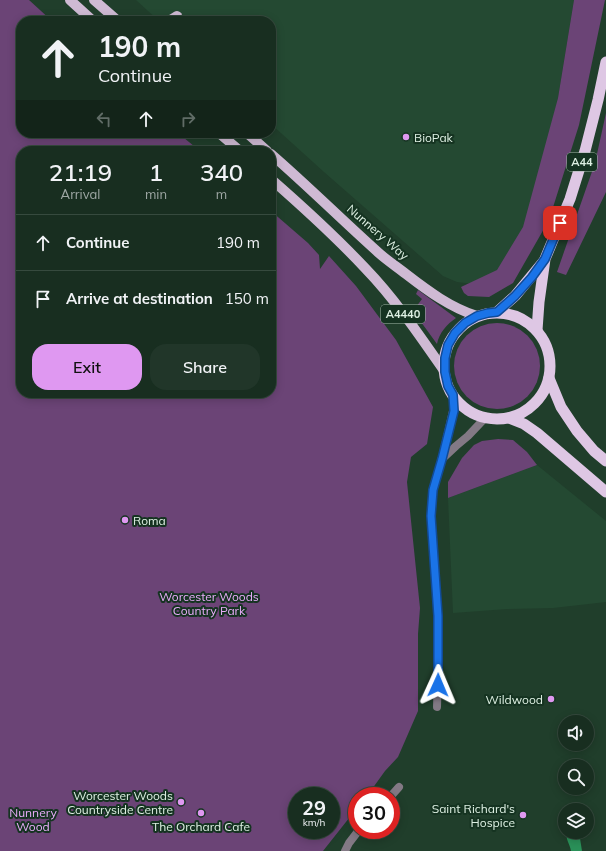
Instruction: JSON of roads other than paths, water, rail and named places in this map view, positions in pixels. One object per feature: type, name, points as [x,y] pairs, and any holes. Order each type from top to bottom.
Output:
[{"type":"highway","name":"A44","points":[[537,330],[545,259],[570,199],[585,151],[606,62]]},
{"type":"highway","name":"A44","points":[[497,312],[515,296],[545,259]]},
{"type":"highway","points":[[509,418],[525,411],[536,402],[544,390],[549,378],[550,369],[547,347],[537,330],[526,321],[513,315],[497,312],[488,313],[477,316],[465,323],[455,333],[448,345],[445,358],[445,372],[448,386],[453,395],[461,405],[486,417],[509,418],[524,424],[537,433],[606,492]]},
{"type":"highway","points":[[549,378],[560,407],[581,436],[594,451],[606,461]]},
{"type":"main road","points":[[70,0],[88,16]]},
{"type":"main road","points":[[94,0],[114,16]]},
{"type":"main road","points":[[225,138],[234,146]]},
{"type":"main road","points":[[253,138],[261,146]]},
{"type":"main road","name":"Nunnery Way","points":[[276,158],[381,254],[418,283],[452,306],[466,313],[477,316]]},
{"type":"main road","name":"A4440","points":[[276,183],[308,212],[365,268],[392,300],[445,372]]},
{"type":"street","points":[[437,707],[438,616],[431,516],[433,490],[454,411],[453,395]]},
{"type":"street","points":[[442,459],[468,436],[486,417]]},
{"type":"street","points":[[344,851],[352,839]]},
{"type":"place","name":"BioPak","points":[[406,137]]},
{"type":"place","name":"Roma","points":[[125,520]]},
{"type":"place","name":"Wildwood","points":[[551,699]]},
{"type":"place","name":"Worcester Woods Countryside Centre","points":[[181,802]]},
{"type":"place","name":"The Orchard Cafe","points":[[201,813]]},
{"type":"place","name":"Saint Richard's Hospice","points":[[523,815]]},
{"type":"park label","name":"Worcester Woods Country Park","points":[[209,603]]},
{"type":"park label","name":"Nunnery Wood","points":[[33,819]]}]
